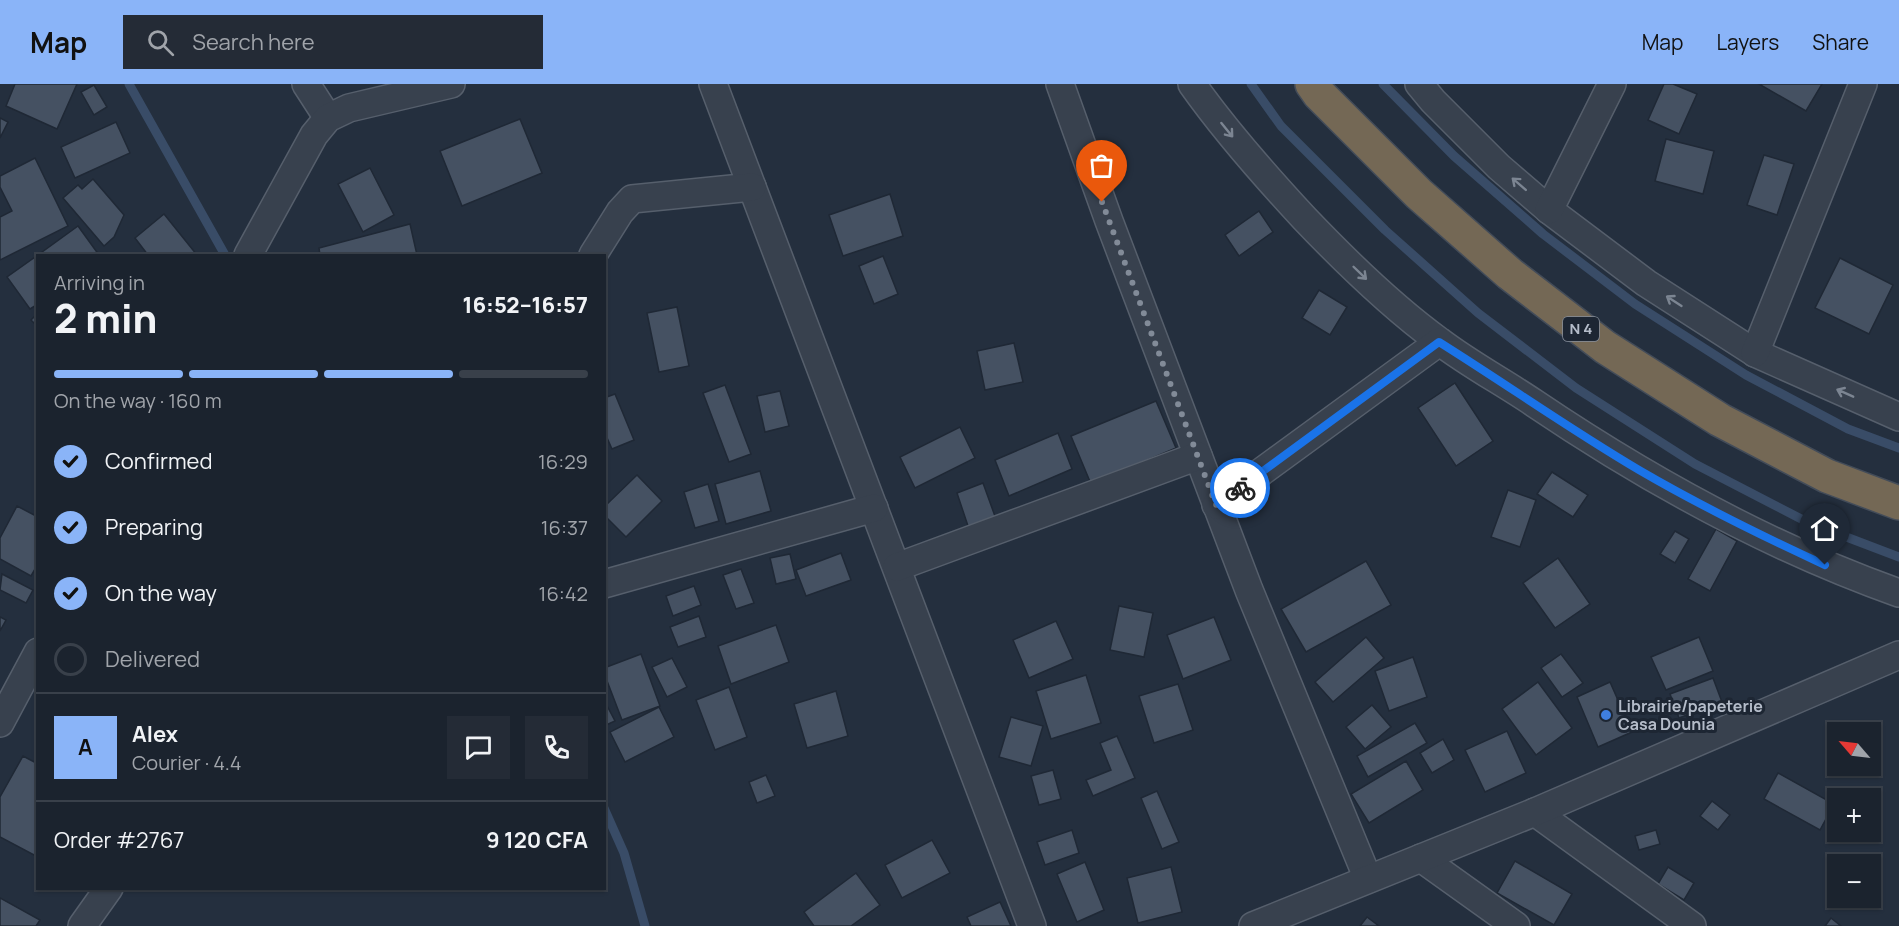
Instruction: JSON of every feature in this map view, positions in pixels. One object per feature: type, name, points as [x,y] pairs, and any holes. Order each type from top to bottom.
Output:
[{"type":"highway","name":"N 4","points":[[1312,84],[1319,94],[1419,194],[1510,274],[1605,347],[1720,420],[1827,476],[1899,503]]},
{"type":"street","points":[[306,84],[328,118]]},
{"type":"street","points":[[249,254],[314,135],[328,118],[349,108],[451,84]]},
{"type":"street","points":[[714,84],[1032,926]]},
{"type":"street","points":[[1060,84],[1216,505],[1368,879]]},
{"type":"street","points":[[1192,84],[1260,171],[1329,244],[1378,291],[1439,342],[1574,430],[1650,476],[1751,531],[1844,573],[1899,593]]},
{"type":"street","points":[[1419,84],[1433,101],[1499,166],[1549,210],[1646,283],[1755,353],[1899,417]]},
{"type":"street","points":[[1549,210],[1612,84]]},
{"type":"street","points":[[1755,353],[1863,84]]},
{"type":"street","points":[[594,254],[620,212],[632,199],[752,187]]},
{"type":"street","points":[[1216,505],[1439,342]]},
{"type":"street","points":[[897,567],[1198,456]]},
{"type":"street","points":[[606,583],[874,508]]},
{"type":"street","points":[[1253,926],[1535,812],[1899,655]]},
{"type":"street","points":[[0,723],[36,656]]},
{"type":"street","points":[[1535,812],[1692,926]]},
{"type":"street","points":[[1421,858],[1516,926]]},
{"type":"street","points":[[82,926],[108,890]]},
{"type":"building","points":[[15,84],[77,84],[57,129],[6,106]]},
{"type":"building","points":[[1664,84],[1673,84],[1697,94],[1679,134],[1648,120]]},
{"type":"building","points":[[1759,84],[1822,84],[1806,111]]},
{"type":"building","points":[[94,85],[107,107],[94,115],[81,92]]},
{"type":"building","points":[[0,118],[8,122],[0,138]]},
{"type":"building","points":[[520,119],[542,173],[462,206],[440,151]]},
{"type":"building","points":[[116,122],[130,153],[75,178],[61,147]]},
{"type":"building","points":[[1666,139],[1714,151],[1703,194],[1655,181]]},
{"type":"building","points":[[1764,155],[1794,164],[1777,215],[1747,205]]},
{"type":"building","points":[[35,158],[68,226],[0,260],[0,217],[12,211],[0,187],[0,176]]},
{"type":"building","points":[[370,168],[394,215],[363,232],[338,184]]},
{"type":"building","points":[[93,179],[124,215],[114,237],[104,246],[63,198],[78,185],[82,189]]},
{"type":"building","points":[[890,194],[903,236],[843,256],[829,215]]},
{"type":"building","points":[[1259,211],[1273,232],[1239,256],[1225,235]]},
{"type":"building","points":[[164,214],[196,254],[147,254],[135,238]]},
{"type":"building","points":[[410,224],[417,254],[320,254],[319,248]]},
{"type":"building","points":[[78,226],[98,254],[39,254]]},
{"type":"building","points":[[36,256],[36,305],[30,309],[7,277]]},
{"type":"building","points":[[883,256],[898,294],[874,304],[859,266]]},
{"type":"building","points":[[1840,258],[1893,285],[1869,334],[1815,308]]},
{"type":"building","points":[[1319,290],[1347,307],[1330,335],[1302,318]]},
{"type":"building","points":[[677,307],[689,366],[659,372],[647,313]]},
{"type":"building","points":[[36,315],[36,325],[31,320]]},
{"type":"building","points":[[1014,343],[1023,382],[985,390],[977,351]]},
{"type":"building","points":[[1455,383],[1493,441],[1456,466],[1418,408]]},
{"type":"building","points":[[725,385],[751,454],[729,462],[703,393]]},
{"type":"building","points":[[780,391],[789,426],[765,432],[757,396]]},
{"type":"building","points":[[615,394],[634,440],[612,449],[606,436],[606,397]]},
{"type":"building","points":[[1156,401],[1176,448],[1091,484],[1071,436]]},
{"type":"building","points":[[960,427],[975,458],[915,488],[900,457]]},
{"type":"building","points":[[1058,433],[1072,469],[1009,496],[995,460]]},
{"type":"building","points":[[760,471],[771,511],[726,524],[715,484]]},
{"type":"building","points":[[1552,472],[1588,495],[1573,517],[1537,494]]},
{"type":"building","points":[[637,475],[662,501],[626,537],[606,517],[606,505]]},
{"type":"building","points":[[983,483],[996,519],[969,529],[957,493]]},
{"type":"building","points":[[708,484],[719,521],[695,528],[684,492]]},
{"type":"building","points":[[1508,490],[1536,500],[1520,547],[1491,537]]},
{"type":"building","points":[[17,506],[36,516],[36,567],[31,576],[0,559],[0,538]]},
{"type":"building","points":[[1716,529],[1737,541],[1710,591],[1688,579]]},
{"type":"building","points":[[1675,531],[1689,539],[1675,563],[1660,554]]},
{"type":"building","points":[[841,553],[851,580],[806,596],[796,570]]},
{"type":"building","points":[[790,554],[796,579],[776,584],[770,558]]},
{"type":"building","points":[[1558,558],[1590,604],[1555,628],[1523,583]]},
{"type":"building","points":[[1366,561],[1391,605],[1306,652],[1281,609]]},
{"type":"building","points":[[741,569],[754,603],[736,609],[723,575]]},
{"type":"building","points":[[2,574],[33,590],[26,603],[0,590]]},
{"type":"building","points":[[694,586],[701,605],[673,616],[666,596]]},
{"type":"building","points":[[1119,606],[1153,613],[1144,657],[1110,650]]},
{"type":"building","points":[[699,616],[706,637],[678,647],[670,627]]},
{"type":"building","points":[[0,617],[6,620],[0,631]]},
{"type":"building","points":[[1214,617],[1231,660],[1183,679],[1167,635]]},
{"type":"building","points":[[1056,621],[1073,659],[1029,678],[1013,640]]},
{"type":"building","points":[[776,625],[789,662],[731,684],[718,646]]},
{"type":"building","points":[[1366,637],[1384,658],[1333,702],[1315,682]]},
{"type":"building","points":[[1699,637],[1713,671],[1666,690],[1651,657]]},
{"type":"building","points":[[641,654],[660,706],[622,720],[606,678],[606,667]]},
{"type":"building","points":[[1561,654],[1583,683],[1562,697],[1541,668]]},
{"type":"building","points":[[1413,657],[1427,697],[1389,711],[1375,671]]},
{"type":"building","points":[[672,658],[687,687],[667,697],[652,667]]},
{"type":"building","points":[[1086,675],[1101,723],[1051,739],[1036,691]]},
{"type":"building","points":[[1713,678],[1722,702],[1679,718],[1670,694]]},
{"type":"building","points":[[1538,682],[1572,728],[1536,755],[1502,709]]},
{"type":"building","points":[[1610,682],[1632,732],[1598,747],[1577,697]]},
{"type":"building","points":[[1178,684],[1193,730],[1154,743],[1139,696]]},
{"type":"building","points":[[729,687],[747,737],[715,750],[696,700]]},
{"type":"building","points":[[836,691],[848,736],[807,748],[794,704]]},
{"type":"building","points":[[606,704],[615,721],[606,725]]},
{"type":"building","points":[[1372,705],[1391,727],[1365,749],[1346,727]]},
{"type":"building","points":[[659,707],[674,737],[625,762],[610,732]]},
{"type":"building","points":[[1011,717],[1043,726],[1031,766],[999,757]]},
{"type":"building","points":[[1415,723],[1427,743],[1368,777],[1357,756]]},
{"type":"building","points":[[1507,731],[1526,773],[1485,792],[1465,750]]},
{"type":"building","points":[[1117,736],[1135,778],[1093,796],[1086,780],[1111,770],[1100,743]]},
{"type":"building","points":[[1443,739],[1454,760],[1432,773],[1420,753]]},
{"type":"building","points":[[23,756],[36,763],[36,852],[34,855],[0,837],[0,797]]},
{"type":"building","points":[[1406,761],[1423,790],[1369,823],[1351,794]]},
{"type":"building","points":[[1053,770],[1061,799],[1039,805],[1031,776]]},
{"type":"building","points":[[1778,773],[1827,800],[1827,817],[1820,830],[1764,799]]},
{"type":"building","points":[[766,775],[775,796],[757,803],[749,782]]},
{"type":"building","points":[[1157,791],[1179,842],[1162,849],[1141,798]]},
{"type":"building","points":[[1712,801],[1730,815],[1718,830],[1700,816]]},
{"type":"building","points":[[1072,830],[1079,853],[1045,865],[1037,842]]},
{"type":"building","points":[[1656,830],[1660,844],[1639,850],[1635,836]]},
{"type":"building","points":[[932,840],[950,873],[902,898],[885,865]]},
{"type":"building","points":[[1515,861],[1572,894],[1554,925],[1497,893]]},
{"type":"building","points":[[1085,862],[1104,910],[1077,922],[1057,874]]},
{"type":"building","points":[[1171,867],[1182,912],[1138,923],[1127,878]]},
{"type":"building","points":[[1668,867],[1694,883],[1684,900],[1658,884]]},
{"type":"building","points":[[856,873],[880,905],[851,926],[814,926],[804,912]]},
{"type":"building","points":[[0,898],[40,920],[36,926],[0,926]]},
{"type":"building","points":[[1000,902],[1011,926],[971,926],[967,917]]},
{"type":"building","points":[[1367,917],[1379,926],[1360,926]]},
{"type":"building","points":[[1831,918],[1841,926],[1825,926]]},
{"type":"waterway","points":[[129,84],[224,254]]},
{"type":"waterway","points":[[1251,84],[1281,126],[1385,230],[1478,313],[1576,388],[1695,464],[1807,522],[1899,557]]},
{"type":"waterway","points":[[1383,84],[1454,156],[1543,234],[1635,304],[1746,375],[1848,429],[1899,448]]},
{"type":"waterway","points":[[606,812],[624,853],[645,926]]},
{"type":"way so far","points":[[1102,202],[1216,505],[1240,488]]},
{"type":"place","name":"Librairie/papeterie Casa Dounia","points":[[1606,715]]},
{"type":"route","points":[[1240,488],[1439,342],[1640,471],[1751,531],[1825,565]]}]
